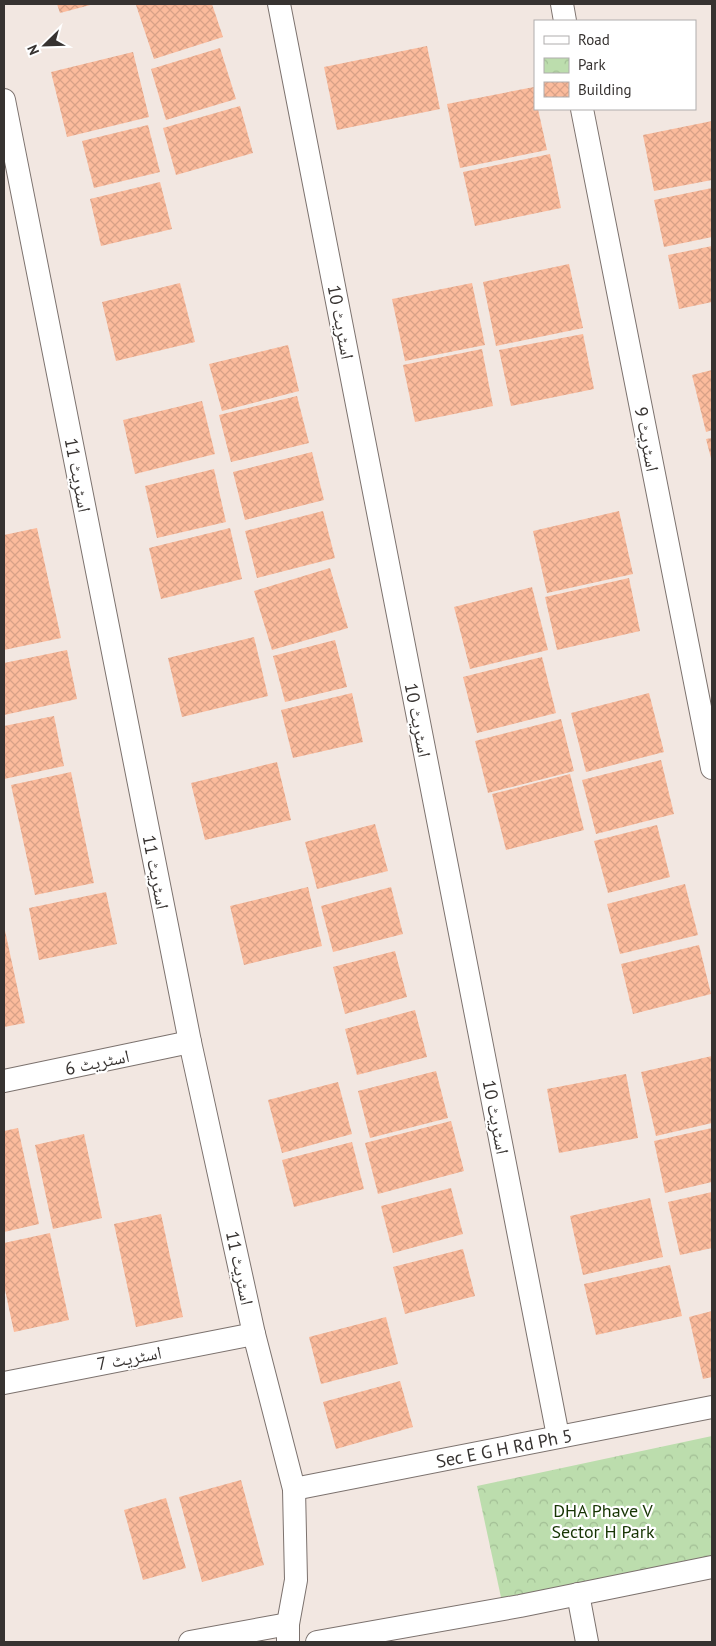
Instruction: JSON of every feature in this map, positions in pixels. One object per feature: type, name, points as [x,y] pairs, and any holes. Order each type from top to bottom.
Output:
[{"type":"street","name":"اسٹریٹ 10","points":[[279,4],[558,1436]]},
{"type":"street","points":[[562,4],[565,20]]},
{"type":"street","name":"اسٹریٹ 11","points":[[4,100],[190,1042],[254,1334],[294,1489],[296,1580],[288,1633]]},
{"type":"street","name":"اسٹریٹ 9","points":[[582,110],[712,768]]},
{"type":"street","name":"اسٹریٹ 6","points":[[4,1081],[190,1042]]},
{"type":"street","name":"اسٹریٹ 7","points":[[4,1383],[254,1334]]},
{"type":"street","name":"Sec E G H Rd Ph 5","points":[[294,1489],[712,1407]]},
{"type":"street","points":[[317,1642],[578,1594],[712,1567]]},
{"type":"street","points":[[578,1594],[587,1642]]},
{"type":"street","points":[[190,1642],[288,1633]]},
{"type":"green space","name":"DHA Phave V Sector H Park","points":[[712,1436],[712,1557],[502,1602],[477,1486]]},
{"type":"building","points":[[57,4],[94,4],[60,13]]},
{"type":"building","points":[[212,4],[223,37],[154,59],[136,5]]},
{"type":"building","points":[[427,46],[440,109],[337,130],[324,67]]},
{"type":"building","points":[[220,48],[236,99],[166,120],[151,69]]},
{"type":"building","points":[[133,52],[149,117],[67,137],[51,72]]},
{"type":"building","points":[[534,87],[534,110],[538,110],[547,150],[460,168],[447,104]]},
{"type":"building","points":[[240,106],[253,153],[176,175],[163,128]]},
{"type":"building","points":[[712,121],[712,180],[654,191],[643,135]]},
{"type":"building","points":[[148,125],[160,172],[94,188],[82,141]]},
{"type":"building","points":[[550,154],[561,208],[475,226],[463,172]]},
{"type":"building","points":[[160,182],[172,229],[101,246],[90,199]]},
{"type":"building","points":[[712,188],[712,237],[664,247],[654,200]]},
{"type":"building","points":[[712,246],[712,302],[679,309],[668,255]]},
{"type":"building","points":[[569,264],[583,328],[496,346],[483,282]]},
{"type":"building","points":[[180,283],[195,342],[116,361],[102,302]]},
{"type":"building","points":[[472,283],[485,345],[405,361],[392,299]]},
{"type":"building","points":[[583,334],[594,389],[511,406],[499,350]]},
{"type":"building","points":[[288,345],[299,391],[222,411],[209,364]]},
{"type":"building","points":[[482,349],[493,406],[415,422],[403,365]]},
{"type":"building","points":[[712,370],[712,430],[706,432],[692,375]]},
{"type":"building","points":[[297,396],[309,443],[231,462],[219,415]]},
{"type":"building","points":[[202,401],[215,454],[135,474],[123,420]]},
{"type":"building","points":[[712,438],[712,462],[706,439]]},
{"type":"building","points":[[312,452],[324,500],[245,520],[233,472]]},
{"type":"building","points":[[214,469],[226,522],[157,538],[145,486]]},
{"type":"building","points":[[323,511],[335,558],[257,578],[245,531]]},
{"type":"building","points":[[619,511],[633,574],[547,593],[533,531]]},
{"type":"building","points":[[37,528],[61,638],[4,650],[4,535]]},
{"type":"building","points":[[230,528],[242,579],[161,599],[149,548]]},
{"type":"building","points":[[330,568],[348,628],[272,650],[254,591]]},
{"type":"building","points":[[629,578],[640,631],[557,650],[545,597]]},
{"type":"building","points":[[532,587],[548,650],[470,669],[454,607]]},
{"type":"building","points":[[254,637],[268,696],[182,717],[168,658]]},
{"type":"building","points":[[335,640],[347,687],[285,702],[273,656]]},
{"type":"building","points":[[67,650],[77,699],[4,715],[4,663]]},
{"type":"building","points":[[542,657],[556,713],[477,733],[463,677]]},
{"type":"building","points":[[352,693],[363,742],[293,758],[281,710]]},
{"type":"building","points":[[649,693],[664,752],[586,772],[571,713]]},
{"type":"building","points":[[54,716],[64,766],[4,779],[4,726]]},
{"type":"building","points":[[561,719],[574,771],[488,793],[475,741]]},
{"type":"building","points":[[661,760],[674,814],[596,834],[582,780]]},
{"type":"building","points":[[277,762],[291,820],[205,840],[191,783]]},
{"type":"building","points":[[71,772],[94,883],[35,895],[11,785]]},
{"type":"building","points":[[570,774],[584,830],[506,850],[492,794]]},
{"type":"building","points":[[375,824],[388,871],[317,889],[305,842]]},
{"type":"building","points":[[657,825],[670,877],[608,893],[594,841]]},
{"type":"building","points":[[685,884],[698,935],[620,954],[607,904]]},
{"type":"building","points":[[308,887],[322,946],[244,965],[230,906]]},
{"type":"building","points":[[391,887],[403,934],[333,952],[321,906]]},
{"type":"building","points":[[106,892],[117,944],[39,960],[29,908]]},
{"type":"building","points":[[4,926],[25,1023],[4,1027]]},
{"type":"building","points":[[699,945],[711,994],[633,1014],[621,964]]},
{"type":"building","points":[[395,951],[407,997],[345,1014],[333,967]]},
{"type":"building","points":[[415,1010],[427,1057],[357,1075],[345,1029]]},
{"type":"building","points":[[712,1056],[712,1123],[656,1136],[641,1072]]},
{"type":"building","points":[[436,1071],[448,1118],[370,1138],[358,1091]]},
{"type":"building","points":[[626,1074],[638,1138],[559,1153],[547,1089]]},
{"type":"building","points":[[338,1082],[352,1134],[282,1153],[268,1100]]},
{"type":"building","points":[[451,1121],[464,1171],[378,1194],[365,1143]]},
{"type":"building","points":[[18,1128],[39,1224],[4,1232],[4,1131]]},
{"type":"building","points":[[712,1128],[712,1182],[665,1193],[654,1141]]},
{"type":"building","points":[[84,1134],[102,1218],[53,1229],[35,1145]]},
{"type":"building","points":[[352,1142],[364,1189],[294,1207],[282,1160]]},
{"type":"building","points":[[451,1188],[463,1234],[393,1253],[381,1206]]},
{"type":"building","points":[[712,1192],[712,1248],[680,1255],[668,1202]]},
{"type":"building","points":[[650,1198],[663,1257],[583,1275],[570,1216]]},
{"type":"building","points":[[161,1214],[183,1317],[136,1327],[114,1224]]},
{"type":"building","points":[[50,1233],[69,1320],[14,1332],[4,1285],[4,1243]]},
{"type":"building","points":[[463,1249],[475,1296],[405,1314],[393,1267]]},
{"type":"building","points":[[670,1265],[682,1316],[596,1335],[584,1284]]},
{"type":"building","points":[[712,1311],[712,1377],[703,1379],[689,1317]]},
{"type":"building","points":[[386,1317],[398,1364],[321,1384],[309,1337]]},
{"type":"building","points":[[400,1381],[413,1427],[336,1449],[323,1402]]},
{"type":"building","points":[[241,1480],[264,1565],[202,1582],[179,1497]]},
{"type":"building","points":[[166,1498],[186,1568],[143,1580],[124,1510]]}]
